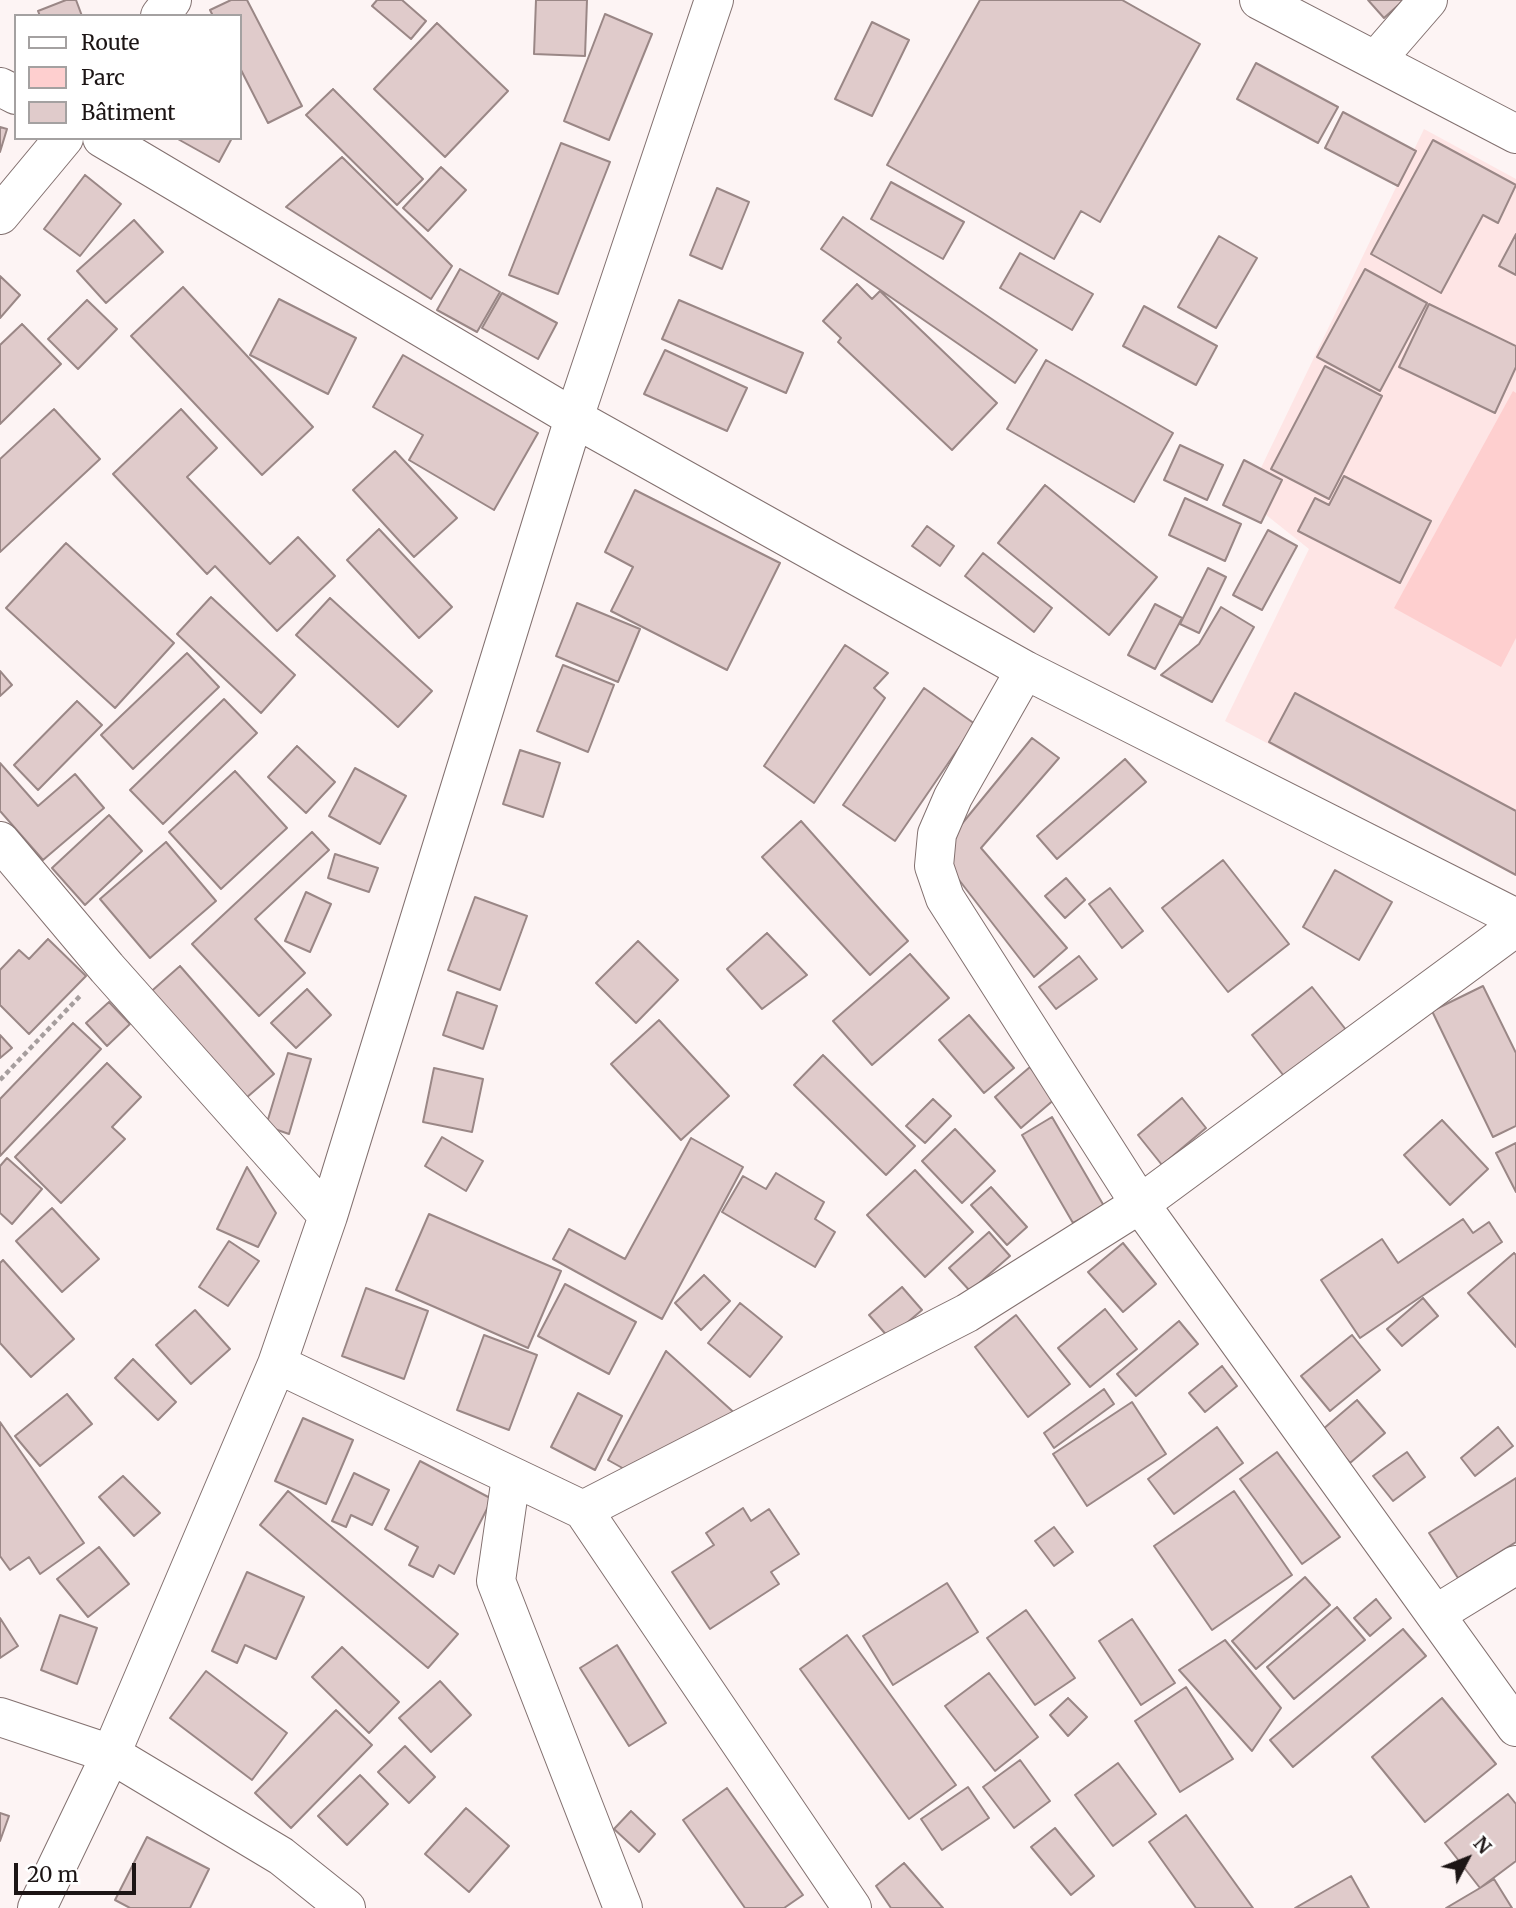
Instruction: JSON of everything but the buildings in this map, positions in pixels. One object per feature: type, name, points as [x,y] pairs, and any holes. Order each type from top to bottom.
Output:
[{"type":"street","points":[[37,1908],[111,1754],[277,1364],[327,1216],[574,418],[713,0]]},
{"type":"street","points":[[1259,0],[1516,134]]},
{"type":"street","points":[[1376,60],[1428,0]]},
{"type":"street","points":[[0,215],[62,140]]},
{"type":"street","points":[[105,140],[574,418],[1025,670],[1516,918]]},
{"type":"street","points":[[1025,670],[953,797],[937,834],[934,866],[945,898],[1140,1204],[1516,1727]]},
{"type":"street","points":[[0,841],[107,968],[327,1216]]},
{"type":"street","points":[[583,1510],[967,1313],[1140,1204],[1516,927]]},
{"type":"street","points":[[277,1364],[583,1510],[852,1908]]},
{"type":"street","points":[[511,1477],[496,1581],[623,1908]]},
{"type":"street","points":[[1436,1614],[1516,1565]]},
{"type":"street","points":[[0,1717],[111,1754],[281,1856],[346,1908]]},
{"type":"path","points":[[0,1080],[107,968]]},
{"type":"shaded area","points":[[1424,129],[1516,179],[1516,874],[1225,721],[1309,549],[1246,499]]},
{"type":"green space","points":[[1513,391],[1516,393],[1516,638],[1501,667],[1394,608]]}]
